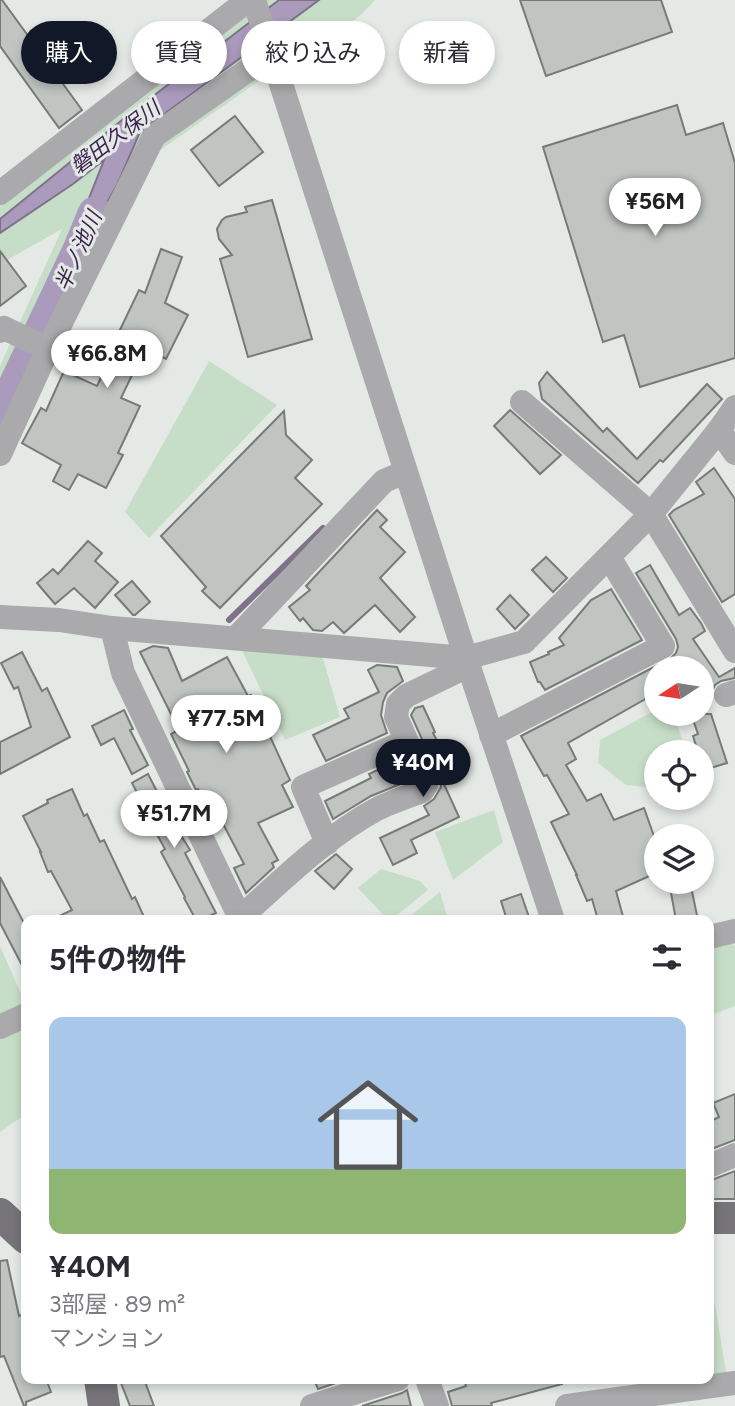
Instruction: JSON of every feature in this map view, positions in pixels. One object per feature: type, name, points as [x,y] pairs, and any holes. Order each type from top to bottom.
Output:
[{"type":"main road","points":[[0,1214],[19,1238]]},
{"type":"main road","points":[[714,1218],[735,1218]]},
{"type":"main road","points":[[101,1384],[104,1406]]},
{"type":"street","points":[[0,193],[252,1],[259,21]]},
{"type":"street","points":[[0,454],[48,349],[154,136],[241,72]]},
{"type":"street","points":[[281,84],[551,915]]},
{"type":"street","points":[[0,331],[4,328],[48,349]]},
{"type":"street","points":[[522,402],[651,514],[735,651]]},
{"type":"street","points":[[244,915],[304,860],[327,843],[376,810],[422,791],[426,785],[396,717],[398,704],[407,696],[467,662],[524,642],[651,514],[735,407]]},
{"type":"street","points":[[719,430],[735,453]]},
{"type":"street","points":[[236,638],[384,481],[405,472]]},
{"type":"street","points":[[491,735],[663,646],[608,557]]},
{"type":"street","points":[[0,617],[59,620],[112,628],[467,662]]},
{"type":"street","points":[[112,628],[123,673],[238,915]]},
{"type":"street","points":[[327,843],[303,787],[406,741]]},
{"type":"street","points":[[714,936],[735,931]]},
{"type":"street","points":[[0,1027],[21,1017]]},
{"type":"street","points":[[714,1164],[735,1155]]},
{"type":"street","points":[[567,1406],[735,1383]]},
{"type":"street","points":[[312,1406],[382,1384]]},
{"type":"street","points":[[429,1384],[437,1406]]},
{"type":"green space","points":[[265,0],[375,0],[353,21],[241,21],[241,84],[255,84],[139,165],[0,455],[0,366],[62,229],[0,264],[0,192],[149,84],[227,84],[227,28]]},
{"type":"green space","points":[[209,361],[277,405],[149,538],[125,512]]},
{"type":"green space","points":[[236,638],[319,645],[340,717],[285,740]]},
{"type":"green space","points":[[644,716],[644,726],[678,726],[682,740],[644,740],[644,787],[626,785],[598,763],[600,740]]},
{"type":"green space","points":[[494,810],[503,842],[453,880],[435,832]]},
{"type":"green space","points":[[381,869],[420,881],[428,890],[397,915],[383,915],[358,888]]},
{"type":"green space","points":[[440,892],[447,915],[411,915]]},
{"type":"green space","points":[[714,938],[726,940],[735,946],[735,1006],[714,1014]]},
{"type":"green space","points":[[0,946],[21,994],[21,1117],[0,1132]]},
{"type":"green space","points":[[714,1304],[728,1384],[642,1396],[640,1384],[714,1384]]},
{"type":"water","points":[[279,0],[319,0],[291,21],[251,21]]},
{"type":"water","points":[[241,29],[241,58],[227,68],[227,40]]},
{"type":"water","name":"磐田久保川","points":[[169,84],[205,84],[140,132],[118,183],[40,323],[104,160],[0,233],[0,219]]},
{"type":"building","points":[[2,0],[21,26],[21,75],[0,46]]},
{"type":"building","points":[[520,0],[661,0],[672,32],[546,76]]},
{"type":"building","points":[[27,84],[63,84],[82,110],[59,128]]},
{"type":"building","points":[[677,105],[686,135],[723,123],[735,163],[735,358],[640,387],[624,335],[603,342],[543,147]]},
{"type":"building","points":[[235,116],[263,152],[219,186],[191,150]]},
{"type":"building","points":[[272,200],[312,339],[248,357],[220,259],[232,255],[219,239],[217,229],[226,217],[247,212],[245,207]]},
{"type":"building","points":[[161,249],[182,257],[165,303],[188,315],[166,359],[145,348],[121,398],[140,406],[118,453],[123,455],[106,488],[78,474],[69,490],[53,481],[61,465],[22,443],[41,408],[46,411],[64,371],[97,386],[139,290],[145,293]]},
{"type":"building","points":[[0,251],[26,286],[0,306]]},
{"type":"building","points":[[547,372],[603,432],[607,428],[637,459],[707,384],[722,399],[663,462],[660,460],[638,483],[542,399],[539,383]]},
{"type":"building","points":[[510,410],[561,455],[540,474],[494,426]]},
{"type":"building","points":[[284,411],[286,435],[312,460],[295,478],[322,504],[220,608],[202,591],[206,587],[161,536]]},
{"type":"building","points":[[714,468],[735,499],[735,594],[722,602],[669,515],[704,494],[696,482]]},
{"type":"building","points":[[377,510],[387,520],[380,527],[405,552],[380,578],[415,617],[400,632],[375,605],[344,633],[333,622],[322,631],[313,630],[303,618],[300,621],[289,607],[310,590],[306,586]]},
{"type":"building","points":[[88,541],[102,553],[95,561],[118,582],[95,608],[74,588],[55,604],[37,583],[53,569],[58,574]]},
{"type":"building","points":[[546,557],[567,578],[553,592],[532,570]]},
{"type":"building","points":[[650,565],[679,615],[690,608],[705,631],[693,639],[705,656],[673,656],[678,647],[676,639],[636,573]]},
{"type":"building","points":[[132,581],[150,602],[135,615],[115,595]]},
{"type":"building","points":[[611,589],[642,640],[545,690],[538,682],[530,662],[564,645],[559,638],[591,600]]},
{"type":"building","points":[[510,595],[529,615],[515,629],[497,609]]},
{"type":"building","points":[[153,646],[168,648],[182,681],[227,657],[248,696],[251,695],[290,780],[282,785],[293,807],[258,823],[278,860],[272,863],[274,867],[246,893],[234,868],[244,864],[221,820],[215,823],[187,772],[189,771],[171,734],[179,730],[140,652]]},
{"type":"building","points":[[22,652],[42,691],[47,688],[70,737],[0,774],[0,742],[31,727],[18,687],[14,689],[1,663]]},
{"type":"building","points":[[377,665],[397,667],[403,681],[387,693],[383,702],[381,715],[387,733],[326,761],[313,735],[349,718],[344,709],[379,692],[368,670]]},
{"type":"building","points":[[735,668],[735,678],[714,687],[714,670],[719,677]]},
{"type":"building","points":[[644,672],[644,700],[568,743],[576,759],[566,765],[587,801],[601,794],[614,820],[644,808],[650,824],[644,824],[644,878],[616,891],[623,915],[597,915],[592,899],[587,901],[551,822],[569,814],[547,775],[544,776],[521,736]]},
{"type":"building","points":[[423,706],[435,732],[433,733],[450,765],[438,771],[459,817],[411,840],[417,853],[393,865],[380,838],[429,815],[424,806],[434,799],[441,787],[440,779],[411,715],[415,708]]},
{"type":"building","points":[[124,710],[133,729],[130,730],[148,765],[132,774],[114,738],[101,745],[92,726]]},
{"type":"building","points":[[714,723],[727,763],[714,767],[714,740],[694,740],[693,736],[698,734],[695,726],[714,726]]},
{"type":"building","points":[[399,760],[408,781],[371,796],[333,819],[325,801],[371,778],[369,774]]},
{"type":"building","points":[[148,774],[190,850],[185,853],[216,913],[193,915],[161,852],[165,849],[132,783]]},
{"type":"building","points":[[72,789],[84,816],[87,814],[100,842],[104,840],[132,899],[135,897],[143,915],[62,915],[72,910],[51,871],[48,872],[23,816],[48,803],[47,800]]},
{"type":"building","points":[[336,854],[352,869],[334,889],[315,871]]},
{"type":"building","points":[[0,877],[21,917],[21,963],[0,923]]},
{"type":"building","points":[[521,894],[528,915],[505,915],[501,901]]},
{"type":"building","points":[[671,894],[693,894],[697,915],[675,915]]},
{"type":"building","points":[[735,1094],[735,1140],[714,1148],[714,1120],[719,1117],[714,1103]]},
{"type":"building","points":[[735,1171],[735,1199],[714,1199],[714,1179]]},
{"type":"building","points":[[7,1260],[19,1316],[21,1315],[21,1384],[48,1384],[51,1392],[26,1402],[26,1406],[4,1356],[0,1357],[0,1261]]},
{"type":"building","points":[[121,1384],[146,1384],[154,1406],[130,1406]]},
{"type":"building","points":[[316,1384],[333,1384],[318,1389]]},
{"type":"building","points":[[562,1384],[491,1403],[492,1406],[452,1406],[448,1392],[466,1386]]},
{"type":"building","points":[[407,1390],[411,1406],[362,1406],[402,1393]]},
{"type":"waterway","name":"半ノ池川","points":[[0,419],[95,214]]},
{"type":"waterway","points":[[229,620],[323,528]]}]
